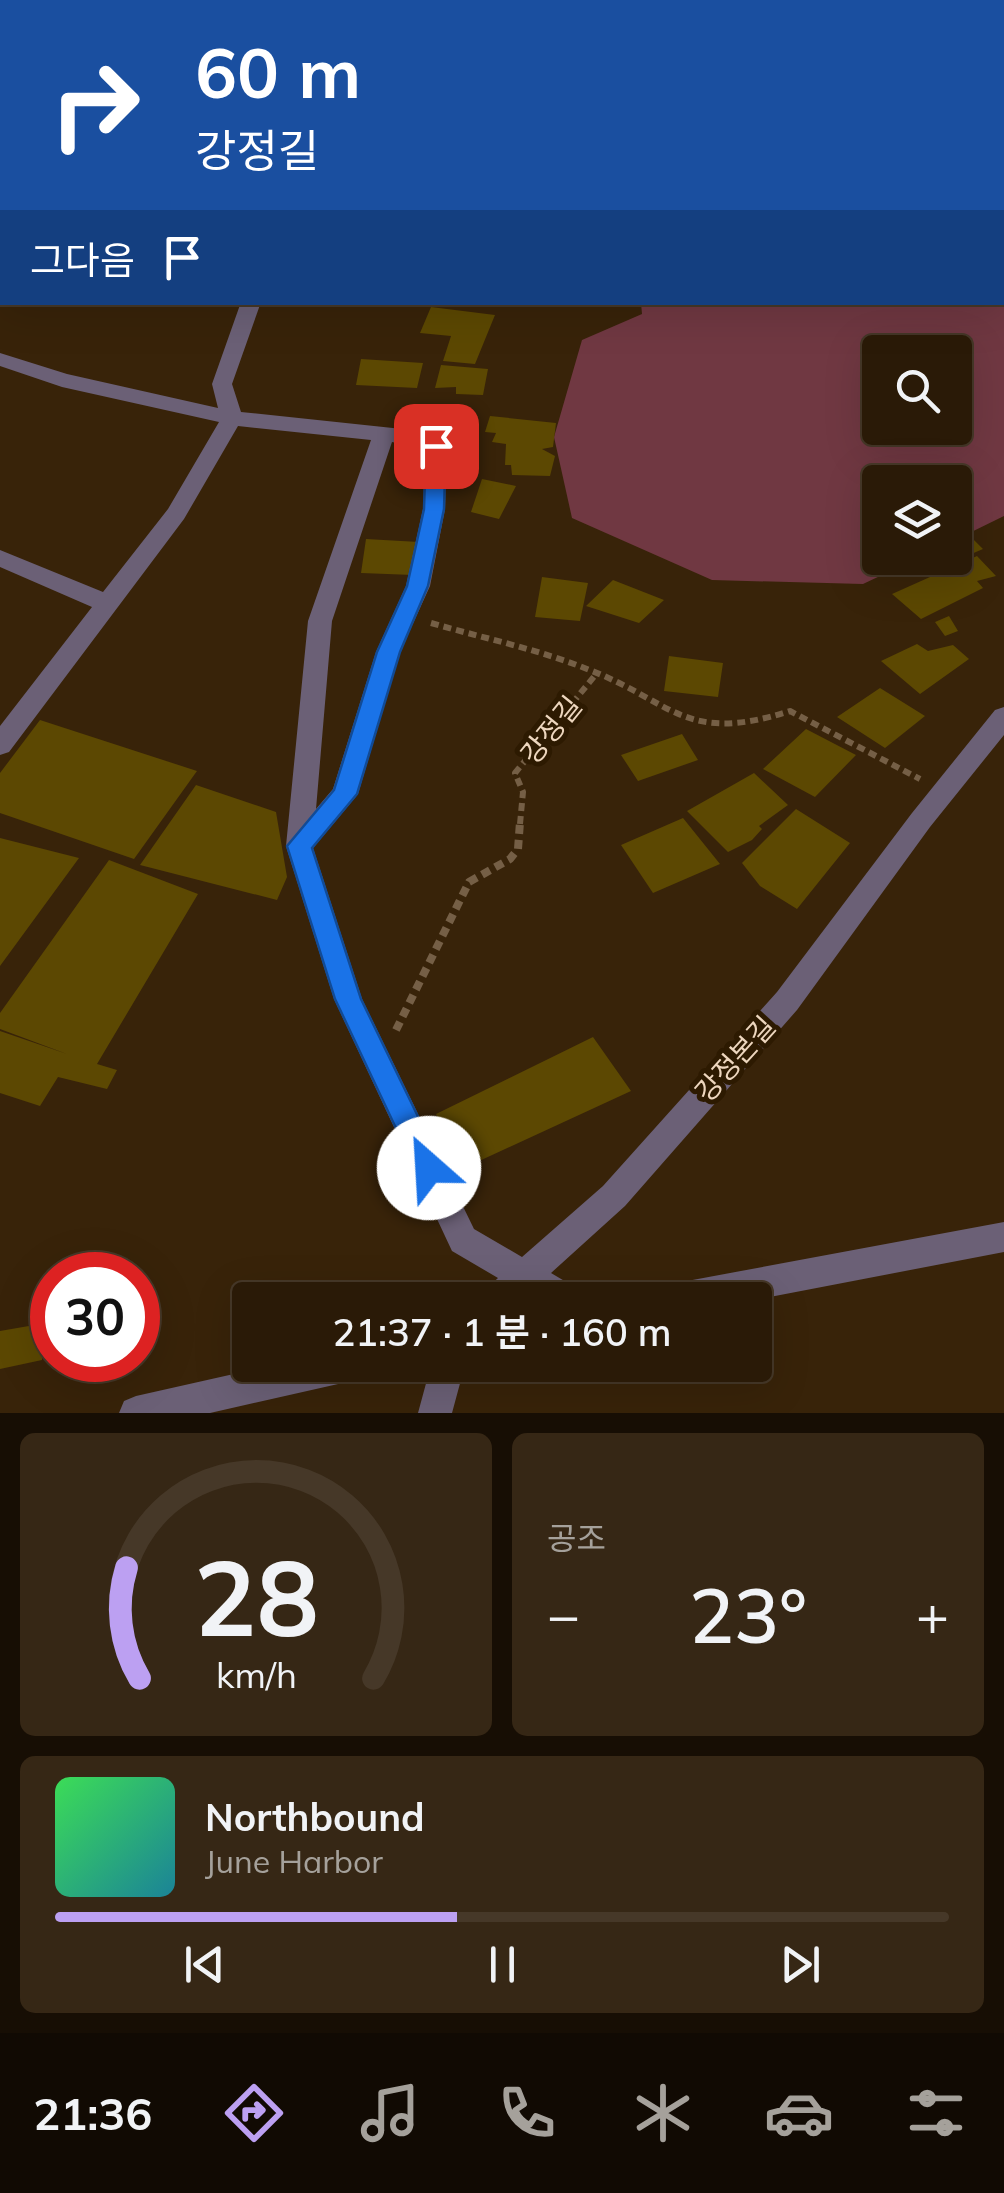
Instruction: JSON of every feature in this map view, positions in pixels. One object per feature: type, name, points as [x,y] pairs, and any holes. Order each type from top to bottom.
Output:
[{"type":"street","points":[[0,745],[176,514],[232,418],[222,384],[250,305]]},
{"type":"street","points":[[0,359],[62,380],[232,418],[421,438],[436,446],[429,545],[418,586],[402,616],[345,794],[299,846]]},
{"type":"street","points":[[384,434],[320,621],[299,846],[348,999],[463,1240],[534,1282]]},
{"type":"street","points":[[0,558],[108,604]]},
{"type":"street","name":"강정본길","points":[[516,1282],[614,1196],[787,1001],[1004,717]]},
{"type":"street","points":[[768,1282],[1004,1238]]},
{"type":"street","points":[[136,1413],[272,1382]]},
{"type":"street","points":[[435,1413],[443,1382]]},
{"type":"path","name":"강정길","points":[[377,1060],[414,1002],[468,882],[510,859],[518,849],[523,792],[514,773],[597,673],[539,652],[402,616]]},
{"type":"path","points":[[597,673],[681,720],[747,721],[790,712],[944,792]]},
{"type":"shaded area","points":[[641,305],[1004,305],[1004,516],[972,532],[972,465],[862,465],[862,575],[882,575],[863,584],[712,580],[572,518],[554,437],[582,340],[642,314]]},
{"type":"building","points":[[431,307],[495,315],[475,364],[443,361],[451,336],[420,333]]},
{"type":"building","points":[[361,359],[423,363],[417,388],[356,385]]},
{"type":"building","points":[[441,365],[488,369],[483,395],[456,394],[456,387],[435,388]]},
{"type":"building","points":[[490,416],[556,423],[553,447],[542,449],[555,456],[550,476],[512,475],[511,465],[505,465],[506,444],[492,442],[496,433],[485,432]]},
{"type":"building","points":[[482,479],[516,486],[499,519],[471,512]]},
{"type":"building","points":[[972,538],[983,549],[972,554]]},
{"type":"building","points":[[366,539],[419,542],[413,575],[361,573]]},
{"type":"building","points":[[977,556],[996,576],[977,581],[983,588],[921,619],[892,594],[934,575],[972,575],[972,558]]},
{"type":"building","points":[[542,577],[588,583],[580,621],[535,617]]},
{"type":"building","points":[[613,580],[664,600],[639,623],[586,606]]},
{"type":"building","points":[[949,616],[958,631],[945,636],[935,622]]},
{"type":"building","points":[[917,644],[928,651],[953,645],[969,659],[920,694],[881,661]]},
{"type":"building","points":[[669,656],[723,663],[718,697],[664,691]]},
{"type":"building","points":[[880,688],[925,716],[885,748],[837,717]]},
{"type":"building","points":[[40,720],[197,771],[134,859],[0,813],[0,773]]},
{"type":"building","points":[[806,729],[856,755],[815,797],[763,769]]},
{"type":"building","points":[[682,734],[698,760],[638,781],[621,755]]},
{"type":"building","points":[[754,773],[788,805],[759,826],[762,829],[752,840],[728,852],[687,811]]},
{"type":"building","points":[[196,785],[276,812],[287,877],[277,900],[140,865]]},
{"type":"building","points":[[796,809],[850,843],[797,909],[760,886],[742,863]]},
{"type":"building","points":[[683,818],[720,864],[653,893],[621,845]]},
{"type":"building","points":[[0,838],[79,858],[0,966]]},
{"type":"building","points":[[109,860],[198,894],[97,1064],[117,1070],[107,1089],[58,1077],[40,1106],[0,1093],[0,1031],[67,1054],[0,1029],[0,1013]]},
{"type":"building","points":[[593,1037],[631,1091],[464,1168],[436,1114]]},
{"type":"building","points":[[30,1326],[30,1363],[0,1369],[0,1331]]},
{"type":"route","points":[[429,1168],[348,999],[299,846],[345,794],[388,652],[418,586],[434,509],[436,446]]}]
